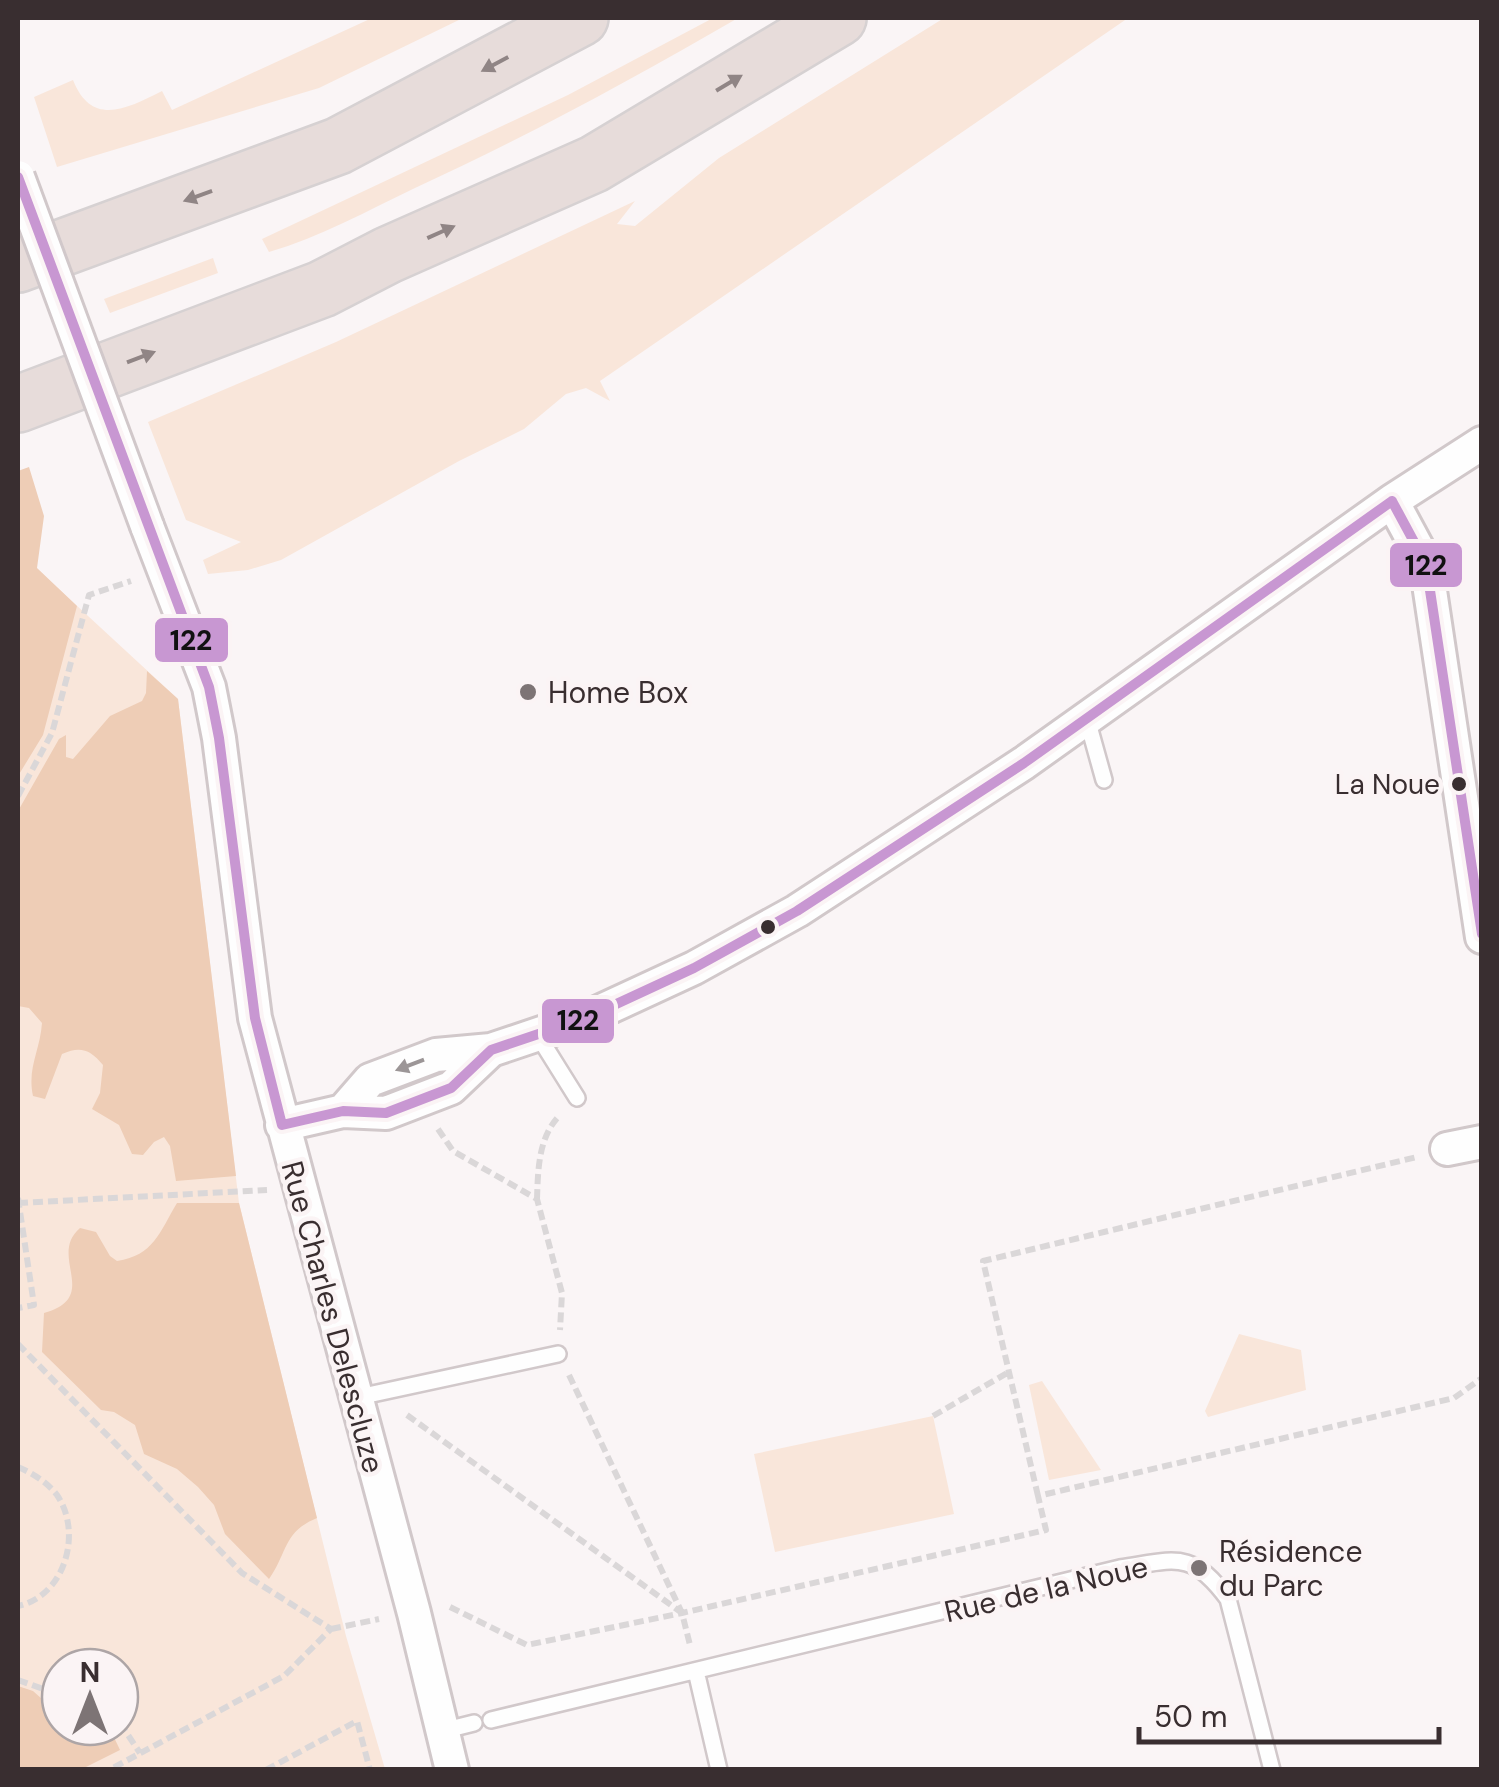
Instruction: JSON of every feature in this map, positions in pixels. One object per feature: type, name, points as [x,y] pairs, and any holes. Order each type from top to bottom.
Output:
[{"type":"highway","points":[[18,264],[338,146],[580,18]]},
{"type":"highway","points":[[18,404],[322,289],[388,255],[594,164],[838,18]]},
{"type":"street","name":"Rue Charles Delescluze","points":[[18,177],[209,687],[256,1018],[414,1612],[458,1727],[452,1770]]},
{"type":"street","points":[[282,1125],[343,1111],[386,1113],[451,1088],[491,1050],[586,1018],[694,968],[797,911],[1088,719],[1392,501],[1482,443]]},
{"type":"street","points":[[1392,501],[1426,564],[1482,937]]},
{"type":"street","points":[[1447,1149],[1482,1142]]},
{"type":"lane","points":[[1088,719],[1104,780]]},
{"type":"lane","points":[[537,1034],[577,1098]]},
{"type":"lane","points":[[354,1398],[558,1354]]},
{"type":"lane","name":"Rue de la Noue","points":[[696,1671],[1120,1568],[1188,1560],[1211,1575],[1228,1598],[1272,1770]]},
{"type":"lane","points":[[491,1720],[696,1671],[719,1770]]},
{"type":"path","points":[[18,796],[52,733],[89,595],[137,578]]},
{"type":"path","points":[[537,1199],[538,1160],[552,1124],[577,1098]]},
{"type":"path","points":[[109,1770],[284,1676],[331,1628],[448,1606],[527,1644],[1046,1530],[982,1261],[1447,1149]]},
{"type":"path","points":[[18,1308],[34,1306],[18,1201],[299,1189]]},
{"type":"path","points":[[18,1344],[242,1572],[331,1628]]},
{"type":"path","points":[[933,1416],[1009,1372]]},
{"type":"path","points":[[1038,1496],[1454,1398],[1482,1378]]},
{"type":"path","points":[[354,1398],[400,1410],[682,1613],[696,1671]]},
{"type":"path","points":[[18,1467],[39,1478],[57,1496],[70,1529],[66,1560],[54,1582],[30,1603],[18,1606]]},
{"type":"path","points":[[266,1770],[357,1721],[370,1770]]},
{"type":"path","points":[[136,1747],[140,1753]]},
{"type":"path","points":[[286,1759],[289,1770]]},
{"type":"shaded area","points":[[372,18],[463,18],[319,88],[57,167],[34,97],[73,80],[81,95],[101,109],[124,108],[162,91],[172,110]]},
{"type":"shaded area","points":[[713,18],[738,18],[538,128],[343,223],[269,252],[262,239],[568,95]]},
{"type":"shaded area","points":[[944,18],[1128,18],[600,381],[610,401],[586,388],[566,394],[524,429],[281,560],[248,570],[208,574],[203,560],[241,542],[186,520],[148,422],[336,342],[635,201],[617,224],[635,226],[719,158]]},
{"type":"shaded area","points":[[213,258],[218,273],[110,313],[104,299]]},
{"type":"shaded area","points":[[29,467],[44,516],[37,568],[77,606],[43,735],[18,776],[18,471]]},
{"type":"shaded area","points":[[36,568],[178,699],[239,1203],[346,1636],[385,1769],[18,1770],[18,576]]},
{"type":"shaded area","points":[[147,671],[178,699],[236,1176],[176,1181],[170,1146],[164,1137],[143,1155],[132,1154],[119,1125],[92,1109],[100,1093],[103,1065],[84,1050],[62,1054],[45,1099],[33,1096],[32,1077],[42,1023],[29,1008],[18,1006],[18,811],[59,739],[66,735],[66,757],[73,759],[110,716],[142,701]]},
{"type":"shaded area","points":[[177,1203],[239,1203],[317,1518],[292,1536],[269,1579],[225,1534],[214,1505],[198,1487],[177,1469],[144,1454],[135,1425],[114,1412],[101,1410],[42,1352],[44,1313],[61,1306],[69,1297],[69,1251],[71,1239],[80,1228],[96,1232],[117,1261],[129,1258],[154,1241]]},
{"type":"shaded area","points":[[1239,1334],[1301,1350],[1306,1390],[1208,1417],[1205,1411]]},
{"type":"shaded area","points":[[1042,1381],[1101,1470],[1049,1480],[1029,1385]]},
{"type":"shaded area","points":[[933,1416],[954,1514],[775,1552],[754,1454]]},
{"type":"shaded area","points":[[18,1686],[40,1697],[40,1747],[120,1750],[82,1769],[18,1769]]},
{"type":"transit line","name":"122","points":[[18,177],[209,687],[255,1018],[282,1125]]},
{"type":"transit line","name":"122","points":[[1392,501],[1426,564],[1482,934]]},
{"type":"transit line","name":"122","points":[[282,1125],[343,1111],[386,1113],[451,1088],[491,1050],[586,1018],[694,968],[797,911],[1024,763],[1392,501]]},
{"type":"place","name":"Home Box","points":[[528,692]]},
{"type":"place","name":"La Noue","points":[[1459,784]]},
{"type":"place","name":"Résidence du Parc","points":[[1199,1568]]}]
